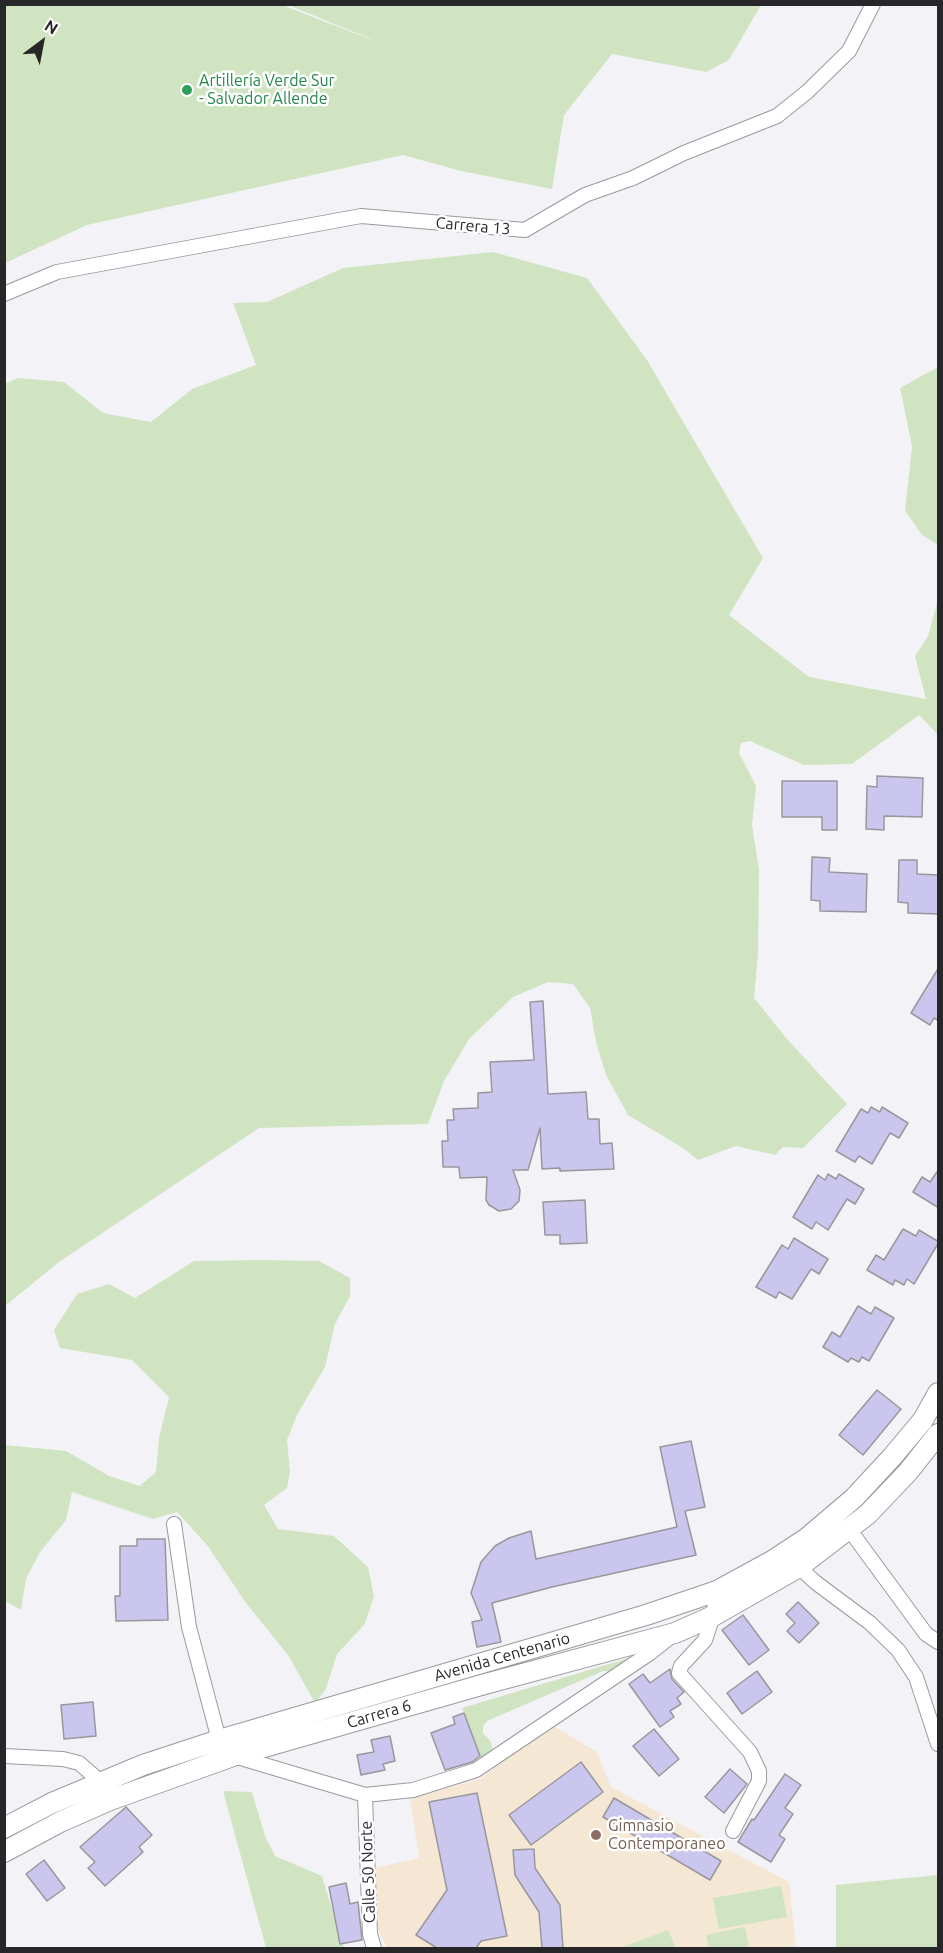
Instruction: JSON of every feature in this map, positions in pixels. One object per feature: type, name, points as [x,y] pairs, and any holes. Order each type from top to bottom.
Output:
[{"type":"main road","name":"Avenida Centenario","points":[[4,1828],[52,1803],[143,1765],[219,1740],[646,1615],[717,1591],[772,1561],[807,1538],[854,1498],[923,1420],[939,1393]]},
{"type":"main road","name":"Carrera 6","points":[[4,1852],[60,1822],[110,1800],[233,1756],[485,1684],[675,1633],[713,1616],[799,1567],[868,1514],[908,1472],[939,1434]]},
{"type":"street","name":"Carrera 13","points":[[4,294],[57,272],[361,216],[525,230],[585,195],[599,192],[684,153],[777,116],[807,93],[849,51],[873,4]]},
{"type":"street","points":[[174,1524],[189,1626],[219,1740]]},
{"type":"street","points":[[849,1529],[926,1634],[939,1642]]},
{"type":"street","points":[[799,1567],[815,1582],[870,1623],[898,1650],[916,1677],[939,1744]]},
{"type":"street","points":[[717,1591],[713,1616],[704,1643],[681,1666],[679,1673],[750,1752],[759,1771],[759,1781],[733,1831]]},
{"type":"street","points":[[233,1756],[365,1795],[413,1790],[476,1770],[650,1653],[675,1633]]},
{"type":"street","points":[[4,1756],[63,1759],[79,1763],[102,1783]]},
{"type":"street","name":"Calle 50 Norte","points":[[365,1795],[370,1934],[374,1948]]},
{"type":"shaded area","name":"Gimnasio Contemporaneo","points":[[552,1725],[597,1752],[611,1787],[789,1882],[796,1948],[514,1948],[480,1779]]},
{"type":"shaded area","points":[[480,1779],[514,1948],[387,1948],[376,1926],[375,1868],[419,1858],[410,1799]]},
{"type":"green space","points":[[4,5],[282,5],[388,46],[288,5],[761,5],[729,60],[706,72],[612,54],[564,115],[552,189],[461,171],[403,155],[87,225],[5,263]]},
{"type":"green space","points":[[493,252],[587,278],[647,360],[763,558],[729,615],[809,677],[926,699],[915,656],[928,636],[938,600],[938,735],[919,715],[852,764],[804,765],[750,741],[741,743],[739,753],[756,786],[752,825],[759,870],[758,954],[754,998],[787,1039],[847,1104],[803,1148],[783,1147],[775,1155],[736,1146],[698,1160],[683,1148],[628,1115],[606,1075],[596,1042],[590,1008],[573,984],[548,982],[513,997],[469,1039],[444,1081],[428,1124],[259,1128],[59,1262],[5,1306],[5,384],[18,378],[64,382],[103,413],[151,422],[192,389],[256,365],[233,303],[267,302],[343,268]]},
{"type":"green space","points":[[938,367],[938,545],[922,535],[905,511],[912,446],[900,388]]},
{"type":"green space","points":[[194,1261],[319,1261],[350,1278],[350,1296],[335,1324],[325,1367],[297,1415],[287,1440],[290,1472],[287,1488],[264,1505],[278,1529],[334,1536],[368,1567],[374,1597],[364,1625],[337,1654],[326,1689],[315,1703],[288,1655],[246,1603],[207,1545],[177,1512],[153,1519],[72,1492],[66,1520],[40,1552],[26,1579],[21,1610],[5,1601],[5,1445],[66,1451],[109,1476],[140,1486],[156,1472],[159,1438],[169,1397],[132,1360],[60,1348],[54,1330],[77,1294],[109,1284],[135,1298]]},
{"type":"green space","points":[[629,1658],[630,1662],[616,1672],[603,1671],[487,1721],[483,1726],[483,1733],[491,1742],[493,1751],[481,1759],[462,1708]]},
{"type":"green space","points":[[223,1791],[252,1792],[265,1836],[275,1856],[322,1876],[344,1948],[266,1948]]},
{"type":"green space","points":[[938,1875],[938,1948],[836,1948],[836,1885]]},
{"type":"green space","points":[[781,1886],[787,1917],[719,1929],[713,1898]]},
{"type":"green space","points":[[745,1927],[749,1948],[709,1948],[706,1935]]},
{"type":"green space","points":[[668,1930],[676,1948],[620,1948]]},
{"type":"building","points":[[877,776],[923,778],[922,817],[884,816],[884,830],[866,829],[867,786],[877,787]]},
{"type":"building","points":[[782,781],[837,781],[837,830],[822,830],[822,817],[782,817]]},
{"type":"building","points":[[812,857],[830,858],[829,872],[867,874],[866,912],[820,911],[820,901],[811,900]]},
{"type":"building","points":[[899,860],[917,860],[917,874],[939,875],[939,914],[908,913],[908,903],[898,902]]},
{"type":"building","points":[[939,967],[939,1021],[934,1018],[930,1025],[911,1013]]},
{"type":"building","points":[[543,1001],[548,1094],[586,1092],[588,1119],[599,1119],[600,1144],[612,1143],[614,1169],[560,1171],[560,1168],[542,1169],[540,1128],[528,1170],[513,1170],[520,1190],[519,1201],[511,1209],[499,1211],[489,1205],[486,1200],[487,1177],[460,1178],[459,1167],[443,1167],[442,1141],[448,1141],[447,1120],[454,1120],[453,1109],[478,1108],[478,1093],[492,1092],[490,1062],[534,1060],[530,1002]]},
{"type":"building","points":[[871,1107],[880,1112],[882,1107],[908,1123],[899,1138],[890,1133],[872,1164],[859,1156],[855,1162],[836,1151],[861,1109],[868,1113]]},
{"type":"building","points":[[939,1169],[939,1208],[913,1192],[922,1177],[930,1182]]},
{"type":"building","points":[[828,1174],[836,1179],[839,1174],[864,1189],[855,1204],[847,1199],[828,1230],[816,1222],[812,1229],[793,1217],[818,1175],[825,1180]]},
{"type":"building","points":[[585,1200],[587,1243],[560,1244],[560,1235],[545,1235],[543,1202]]},
{"type":"building","points":[[903,1229],[916,1236],[919,1230],[939,1242],[914,1284],[907,1279],[904,1285],[895,1280],[893,1285],[867,1270],[876,1255],[884,1260]]},
{"type":"building","points":[[794,1238],[828,1259],[819,1274],[811,1269],[792,1299],[779,1292],[776,1298],[756,1287],[782,1245],[788,1249]]},
{"type":"building","points":[[858,1306],[871,1314],[875,1307],[894,1318],[869,1361],[862,1357],[859,1362],[851,1358],[848,1362],[823,1347],[832,1332],[840,1337]]},
{"type":"building","points":[[877,1390],[901,1409],[863,1455],[839,1435]]},
{"type":"building","points":[[691,1441],[705,1507],[685,1511],[696,1555],[552,1587],[492,1603],[501,1642],[477,1647],[472,1622],[482,1620],[471,1593],[481,1562],[495,1546],[509,1538],[531,1531],[536,1559],[677,1527],[660,1447]]},
{"type":"building","points":[[137,1539],[165,1539],[168,1620],[116,1621],[115,1596],[120,1596],[120,1546],[137,1546]]},
{"type":"building","points":[[798,1602],[819,1623],[799,1643],[787,1631],[795,1623],[786,1614]]},
{"type":"building","points":[[743,1615],[769,1650],[749,1665],[722,1630]]},
{"type":"building","points":[[670,1669],[672,1679],[684,1692],[677,1698],[681,1704],[670,1711],[674,1717],[660,1727],[629,1684],[643,1674],[650,1683]]},
{"type":"building","points":[[757,1671],[772,1692],[742,1714],[727,1693]]},
{"type":"building","points":[[93,1702],[96,1736],[64,1739],[61,1705]]},
{"type":"building","points":[[464,1713],[480,1756],[472,1762],[445,1770],[431,1733],[455,1724],[453,1717]]},
{"type":"building","points":[[654,1729],[679,1759],[659,1776],[633,1746]]},
{"type":"building","points":[[390,1736],[395,1761],[383,1764],[385,1770],[361,1775],[357,1755],[374,1752],[371,1740]]},
{"type":"building","points":[[581,1762],[603,1792],[531,1845],[509,1815]]},
{"type":"building","points":[[730,1769],[747,1784],[724,1813],[705,1797]]},
{"type":"building","points":[[785,1774],[801,1785],[785,1808],[793,1814],[779,1835],[785,1839],[771,1862],[738,1842]]},
{"type":"building","points":[[477,1793],[507,1936],[481,1941],[476,1948],[437,1948],[416,1935],[447,1890],[429,1802]]},
{"type":"building","points":[[614,1798],[721,1861],[710,1880],[603,1817]]},
{"type":"building","points":[[126,1807],[152,1835],[139,1847],[143,1852],[105,1886],[88,1868],[95,1862],[80,1847]]},
{"type":"building","points":[[534,1849],[535,1868],[560,1905],[563,1948],[542,1948],[539,1912],[515,1875],[513,1850]]},
{"type":"building","points":[[44,1860],[65,1888],[47,1901],[26,1874]]},
{"type":"building","points":[[346,1883],[350,1904],[358,1902],[362,1940],[340,1944],[329,1887]]},
{"type":"place","name":"Artillería Verde Sur - Salvador Allende","points":[[187,90]]},
{"type":"place","name":"Gimnasio Contemporaneo","points":[[596,1835]]}]
